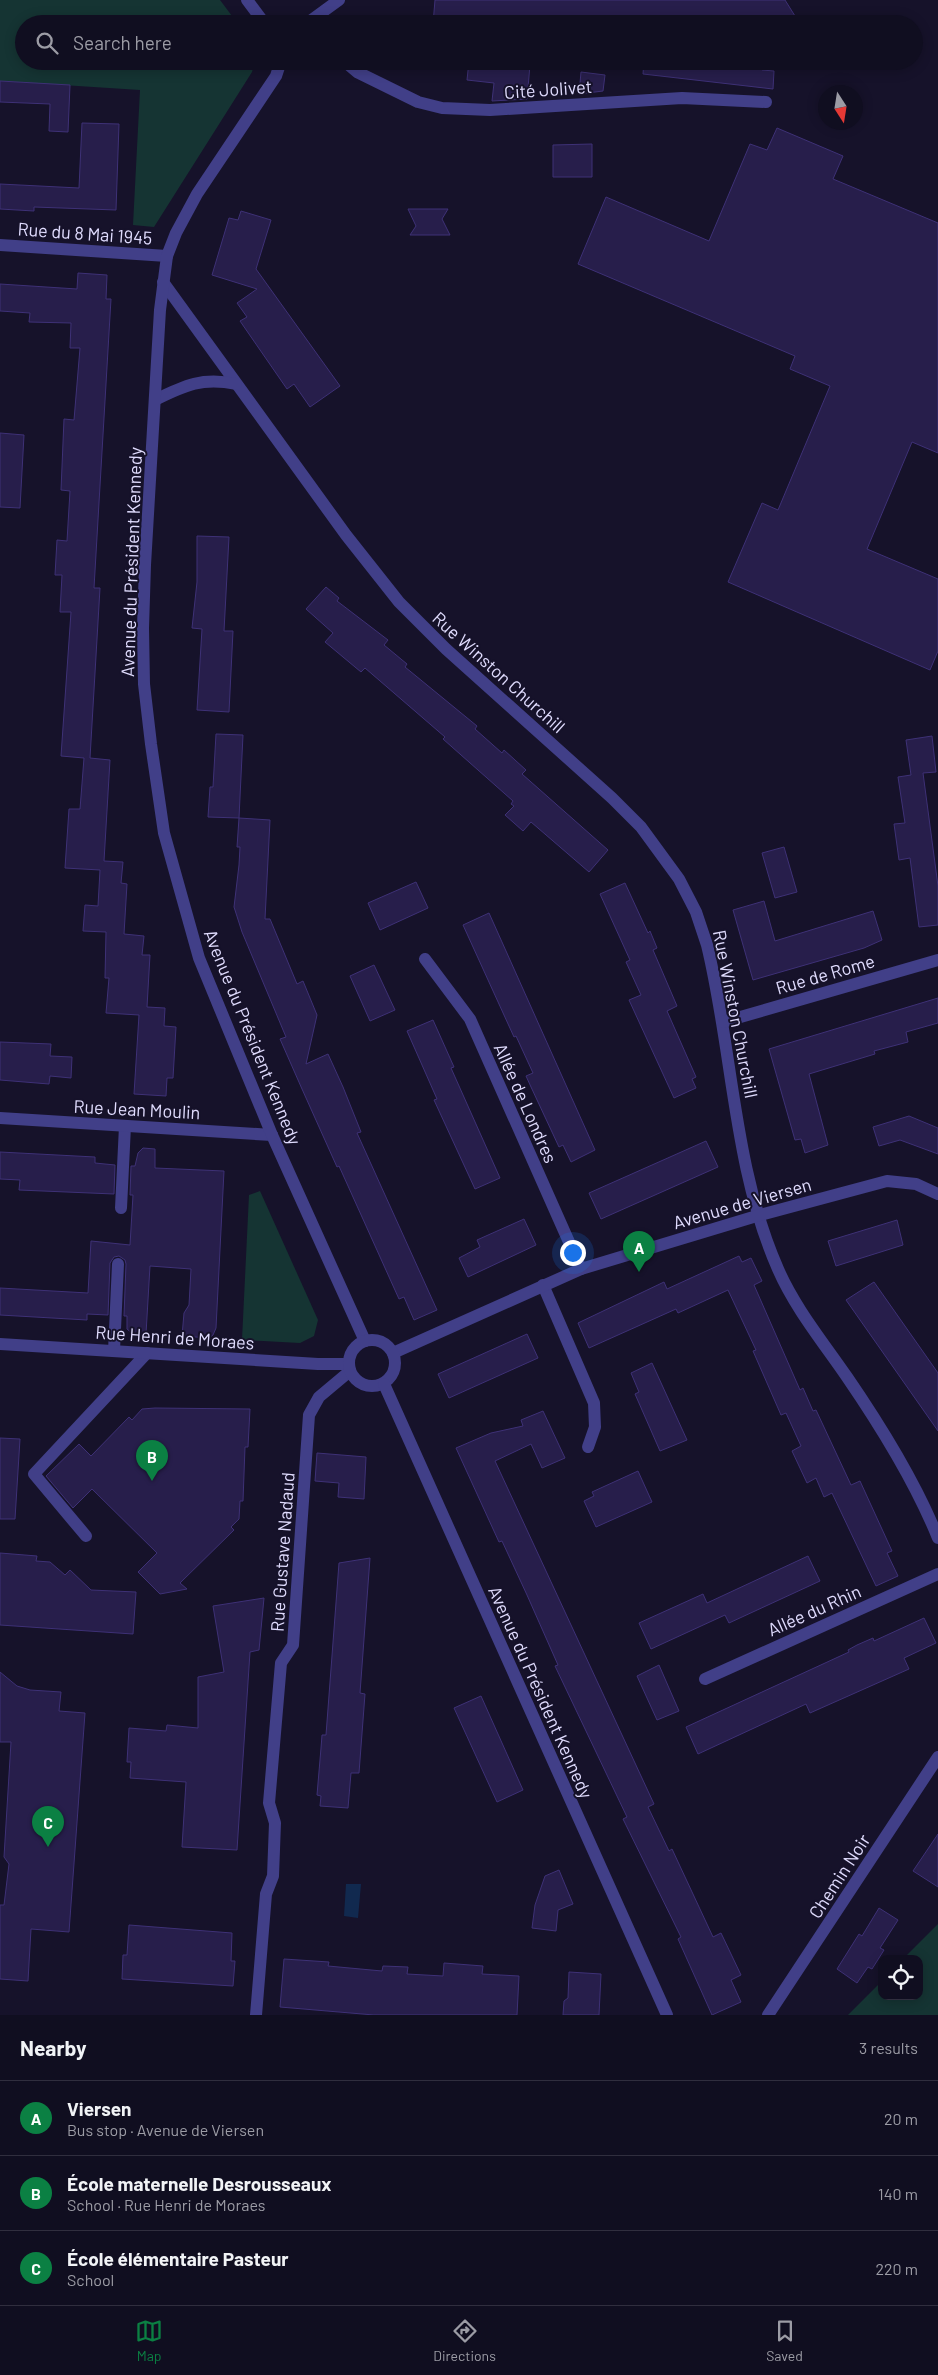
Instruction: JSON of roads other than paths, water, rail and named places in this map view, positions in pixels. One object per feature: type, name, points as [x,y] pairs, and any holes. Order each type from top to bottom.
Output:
[{"type":"street","points":[[247,0],[258,15]]},
{"type":"street","points":[[325,15],[339,0]]},
{"type":"street","name":"Avenue du Président Kennedy","points":[[278,70],[276,76],[197,194],[176,233],[167,256],[163,282],[154,400],[145,565],[143,650],[147,713],[159,804],[173,870],[199,958],[272,1135],[365,1341]]},
{"type":"street","name":"Cité Jolivet","points":[[355,70],[418,102],[442,108],[490,110],[682,98],[766,102]]},
{"type":"street","name":"Rue du 8 Mai 1945","points":[[0,245],[167,256]]},
{"type":"street","name":"Rue Winston Churchill","points":[[163,282],[357,550],[399,602],[459,661],[626,810],[668,861],[689,897],[707,945],[745,1158],[772,1254],[786,1285],[808,1322],[894,1449],[938,1538]]},
{"type":"street","points":[[154,400],[197,382],[211,380],[236,384]]},
{"type":"street","name":"Allée de Londres","points":[[425,959],[470,1018],[581,1269]]},
{"type":"street","name":"Rue de Rome","points":[[722,1022],[938,960]]},
{"type":"street","name":"Rue Jean Moulin","points":[[0,1118],[272,1135]]},
{"type":"street","points":[[121,1208],[125,1126]]},
{"type":"street","name":"Avenue de Viersen","points":[[393,1353],[581,1269],[760,1215],[887,1181],[916,1184],[938,1194]]},
{"type":"street","points":[[114,1351],[118,1264]]},
{"type":"street","points":[[543,1285],[594,1403],[595,1427],[588,1447]]},
{"type":"street","points":[[365,1341],[380,1341],[393,1353],[395,1368],[390,1378],[384,1384],[374,1387],[362,1385],[353,1378],[349,1368],[353,1350],[365,1341]]},
{"type":"street","name":"Rue Henri de Moraes","points":[[0,1344],[318,1364],[349,1368]]},
{"type":"street","points":[[86,1536],[34,1474],[147,1353]]},
{"type":"street","name":"Rue Gustave Nadaud","points":[[256,2015],[266,1894],[272,1876],[275,1823],[269,1803],[281,1663],[293,1644],[309,1415],[319,1397],[349,1368]]},
{"type":"street","name":"Avenue du Président Kennedy","points":[[384,1384],[667,2015]]},
{"type":"street","name":"Allée du Rhin","points":[[705,1679],[938,1574]]},
{"type":"street","name":"Chemin Noir","points":[[768,2015],[938,1757]]},
{"type":"water","points":[[346,1884],[361,1884],[358,1918],[344,1916]]},
{"type":"place","name":"Viersen","points":[[639,1272]]},
{"type":"place","name":"École maternelle Desrousseaux","points":[[152,1481]]},
{"type":"place","name":"École élémentaire Pasteur","points":[[48,1847]]}]
